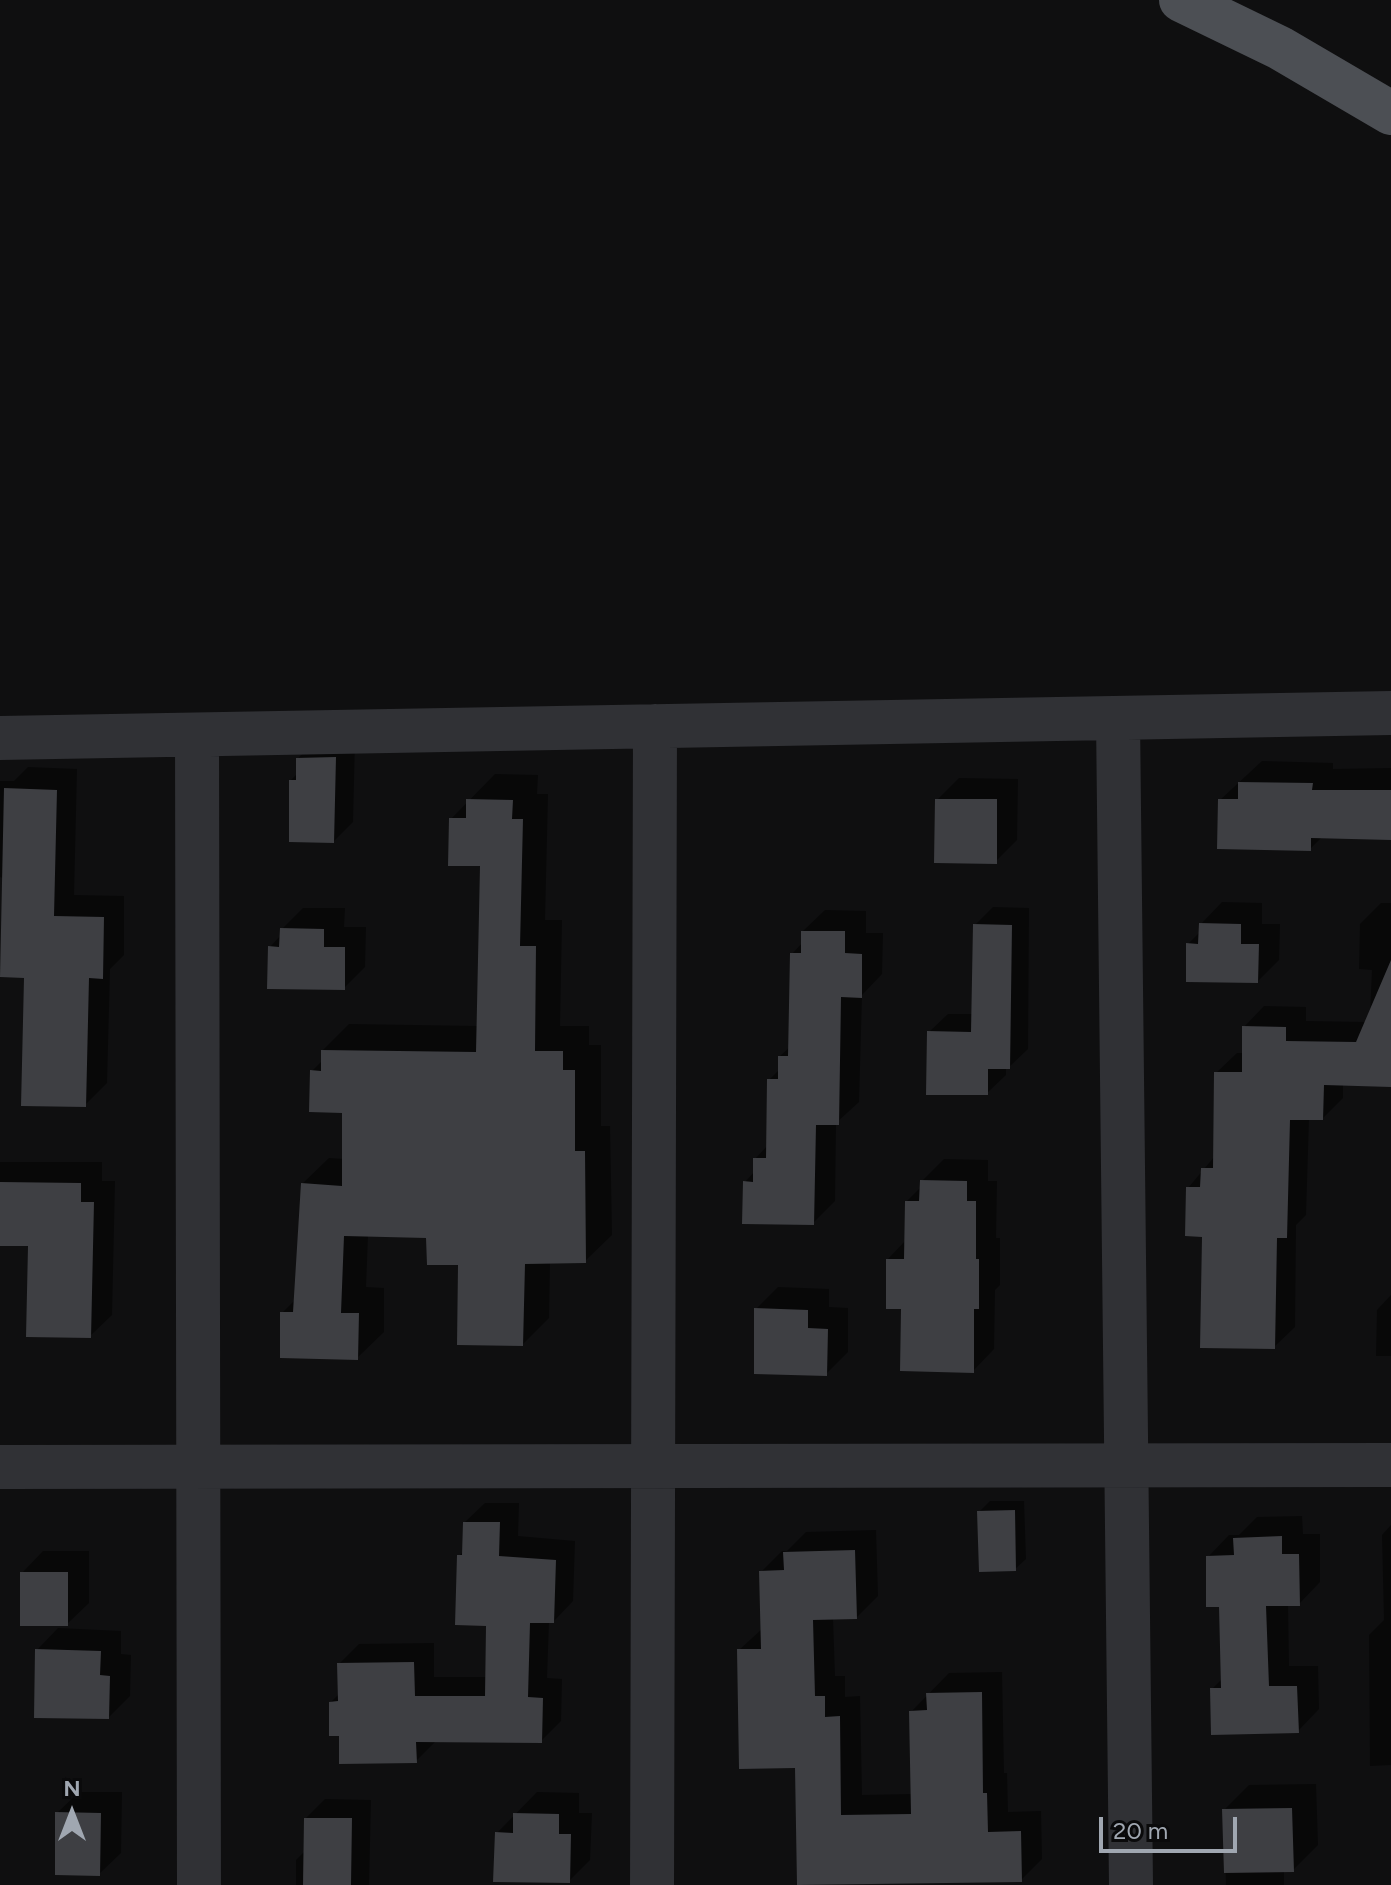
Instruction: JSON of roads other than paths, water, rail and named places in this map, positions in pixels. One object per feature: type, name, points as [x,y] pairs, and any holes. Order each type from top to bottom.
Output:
[{"type":"main road","points":[[1181,0],[1280,48],[1391,113]]},
{"type":"street","points":[[0,738],[1391,713]]},
{"type":"street","points":[[1118,718],[1131,1885]]},
{"type":"street","points":[[652,1885],[655,726]]},
{"type":"street","points":[[197,735],[199,1885]]},
{"type":"street","points":[[0,1467],[1391,1465]]}]
